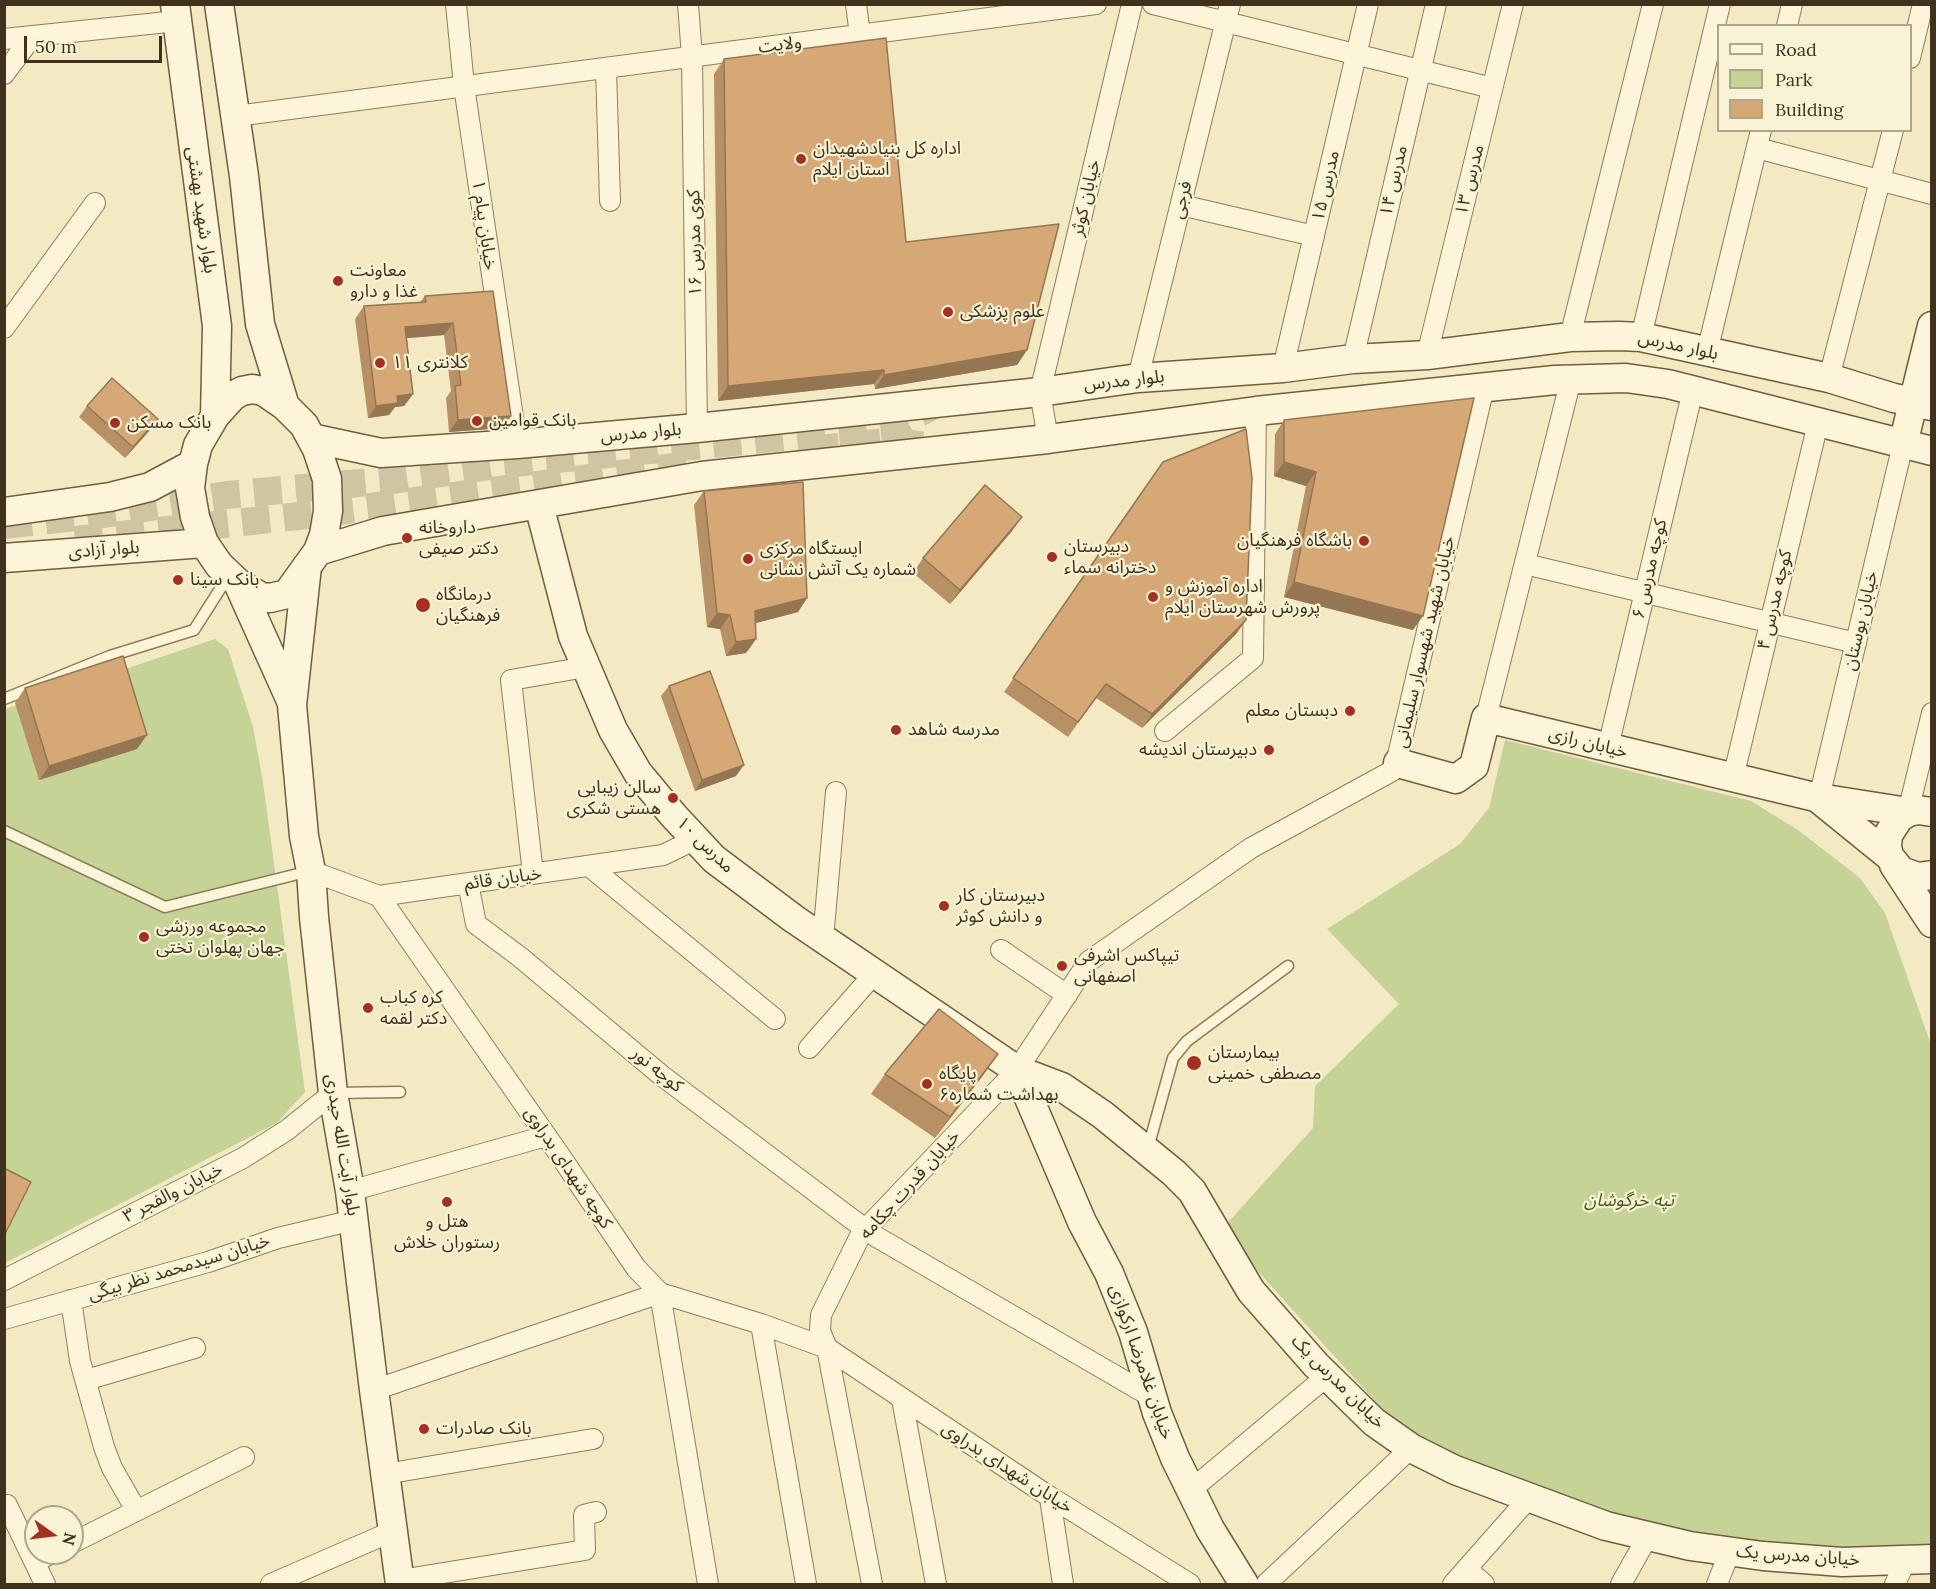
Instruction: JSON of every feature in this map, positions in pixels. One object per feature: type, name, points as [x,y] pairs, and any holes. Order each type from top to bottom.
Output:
[{"type":"main road","points":[[219,4],[236,116],[260,324],[285,406]]},
{"type":"main road","name":"بلوار شهید بهشتی","points":[[176,13],[217,326],[215,416]]},
{"type":"main road","points":[[217,326],[229,337],[237,338],[251,335],[260,324]]},
{"type":"main road","points":[[1903,444],[1922,404],[1932,326]]},
{"type":"main road","name":"بلوار مدرس","points":[[311,438],[381,453],[517,444],[697,428],[1040,392],[1138,378],[1283,368],[1570,337],[1641,337],[1829,378],[1922,404]]},
{"type":"main road","points":[[313,559],[383,531],[702,476],[1048,439],[1256,411],[1572,379],[1626,378],[1693,390],[1932,451]]},
{"type":"main road","points":[[252,389],[263,391],[285,406],[304,425],[318,449],[327,479],[328,512],[324,535],[313,559],[287,594],[279,597],[261,597],[219,566],[204,543],[195,517],[190,488],[193,464],[198,445],[215,416],[233,396],[252,389]]},
{"type":"main road","points":[[4,512],[110,497],[150,486],[193,464]]},
{"type":"main road","name":"مدرس ۱۰","points":[[539,505],[573,636],[613,730],[638,773],[714,859],[794,919],[1017,1070]]},
{"type":"main road","name":"بلوار آزادی","points":[[4,558],[204,543]]},
{"type":"main road","name":"بلوار آیت الله حیدری","points":[[313,559],[292,705],[333,1094],[354,1220],[400,1582]]},
{"type":"main road","name":"بلوار آیت الله حیدری","points":[[234,579],[292,705]]},
{"type":"main road","points":[[1398,763],[1456,779],[1474,766],[1486,718]]},
{"type":"main road","name":"خیابان رازی","points":[[1486,718],[1818,798],[1920,812]]},
{"type":"main road","points":[[1818,798],[1910,876],[1918,878],[1932,875]]},
{"type":"main road","points":[[1920,812],[1899,818],[1888,835],[1887,846],[1892,860],[1932,923]]},
{"type":"main road","name":"خیابان مدرس یک","points":[[1017,1070],[1062,1087],[1102,1115],[1192,1191],[1251,1291],[1328,1376],[1374,1422],[1411,1448],[1455,1470],[1528,1499],[1606,1526],[1690,1546],[1911,1568]]},
{"type":"main road","name":"خیابان غلامرضا ارکوازی","points":[[1017,1070],[1082,1222],[1109,1273],[1133,1332],[1152,1397],[1175,1458],[1210,1529],[1244,1584]]},
{"type":"street","name":"خیابان پیام ۱","points":[[456,4],[464,86],[517,444]]},
{"type":"street","name":"کوی مدرس ۱۶","points":[[688,4],[692,57],[697,428]]},
{"type":"street","points":[[856,4],[860,35]]},
{"type":"street","name":"ولایت","points":[[236,116],[860,35],[1003,10],[1096,4]]},
{"type":"street","name":"خیابان کوثر","points":[[1040,392],[1132,4]]},
{"type":"street","points":[[1153,4],[1228,13],[1357,55],[1492,88]]},
{"type":"street","name":"مدرس ۱۵","points":[[1283,368],[1368,4]]},
{"type":"street","name":"مدرس ۱۴","points":[[1353,359],[1436,4]]},
{"type":"street","name":"مدرس ۱۳","points":[[1427,354],[1513,4]]},
{"type":"street","points":[[1570,337],[1653,4]]},
{"type":"street","points":[[1641,337],[1720,4]]},
{"type":"street","points":[[1787,24],[1792,4]]},
{"type":"street","points":[[1912,54],[1924,6]]},
{"type":"street","points":[[4,39],[32,37],[176,13]]},
{"type":"street","name":"فرجی","points":[[1138,378],[1228,13]]},
{"type":"street","points":[[4,74],[32,37]]},
{"type":"street","points":[[606,68],[610,201]]},
{"type":"street","points":[[1829,378],[1893,132]]},
{"type":"street","points":[[1707,352],[1759,139],[1881,180],[1932,194]]},
{"type":"street","points":[[4,328],[95,203]]},
{"type":"street","points":[[1180,205],[1314,236]]},
{"type":"street","points":[[1486,718],[1572,379]]},
{"type":"street","name":"خیابان شهید شهسوار سلیمانی","points":[[1017,1070],[1089,961],[1251,848],[1392,771],[1398,763],[1484,387]]},
{"type":"street","name":"کوچه مدرس ۶","points":[[1608,747],[1693,390]]},
{"type":"street","points":[[1040,392],[1048,439]]},
{"type":"street","points":[[1165,731],[1253,658],[1256,411]]},
{"type":"street","name":"کوچه مدرس ۴","points":[[1732,778],[1818,423]]},
{"type":"street","name":"خیابان بوستان","points":[[1818,798],[1903,444]]},
{"type":"street","points":[[1525,564],[1856,643]]},
{"type":"street","points":[[533,874],[511,680],[586,667]]},
{"type":"street","points":[[1920,812],[1932,713]]},
{"type":"street","points":[[823,939],[837,792]]},
{"type":"street","name":"خیابان قائم","points":[[310,871],[379,896],[663,855],[696,839]]},
{"type":"street","points":[[589,866],[776,1019]]},
{"type":"street","name":"کوچه نور","points":[[468,884],[476,924],[520,957],[661,1075],[871,1232],[1152,1397]]},
{"type":"street","name":"کوچه شهدای بدراوی","points":[[379,896],[636,1268],[660,1293],[761,1324],[827,1348]]},
{"type":"street","points":[[1001,950],[1067,995]]},
{"type":"street","points":[[809,1048],[874,974]]},
{"type":"street","name":"خیابان قدرت چکامه","points":[[872,1584],[827,1348],[820,1331],[821,1316],[871,1232],[1017,1070]]},
{"type":"street","name":"خیابان والفجر ۳","points":[[4,1280],[243,1158],[279,1135],[333,1094]]},
{"type":"street","points":[[350,1191],[546,1136]]},
{"type":"street","name":"خیابان سیدمحمد نظر بیگی","points":[[4,1319],[208,1262],[278,1238],[354,1220]]},
{"type":"street","points":[[374,1389],[660,1293],[708,1584]]},
{"type":"street","points":[[71,1300],[80,1361],[108,1458],[136,1510]]},
{"type":"street","points":[[761,1324],[806,1584]]},
{"type":"street","points":[[86,1380],[195,1348]]},
{"type":"street","name":"خیابان شهدای بدراوی","points":[[827,1348],[1050,1498],[1190,1584]]},
{"type":"street","points":[[1191,1490],[1328,1376]]},
{"type":"street","points":[[902,1399],[936,1584]]},
{"type":"street","points":[[385,1474],[593,1439]]},
{"type":"street","points":[[1266,1584],[1411,1448]]},
{"type":"street","points":[[84,1537],[244,1457]]},
{"type":"street","points":[[1050,1498],[1063,1584]]},
{"type":"street","points":[[1452,1584],[1528,1499]]},
{"type":"street","points":[[4,1505],[7,1505],[24,1529]]},
{"type":"street","points":[[400,1582],[585,1550],[584,1515],[596,1512]]},
{"type":"street","points":[[271,1584],[393,1531]]},
{"type":"street","points":[[1621,1584],[1648,1536]]},
{"type":"street","points":[[1717,1584],[1730,1551]]},
{"type":"street","points":[[44,1565],[45,1584]]},
{"type":"street","points":[[1467,1569],[1484,1584]]},
{"type":"lane","points":[[4,699],[110,656],[194,630],[234,579]]},
{"type":"lane","points":[[4,831],[165,907],[310,871]]},
{"type":"lane","points":[[1147,1151],[1173,1058],[1187,1041],[1288,966]]},
{"type":"lane","points":[[333,1094],[400,1092]]},
{"type":"green space","name":"مجموعه ورزشی جهان پهلوان تختی","points":[[215,639],[228,649],[253,727],[263,782],[305,1092],[277,1123],[5,1263],[5,709]]},
{"type":"green space","name":"تپه خرگوشان","points":[[1505,740],[1751,801],[1798,830],[1860,878],[1885,913],[1931,1045],[1931,1543],[1913,1548],[1842,1551],[1742,1541],[1670,1527],[1574,1504],[1423,1442],[1391,1419],[1263,1277],[1223,1228],[1313,1128],[1315,1086],[1399,1004],[1327,929],[1460,844],[1489,808]]},
{"type":"building","name":"اداره کل بنیادشهیدان استان ایلام","points":[[886,38],[906,242],[1059,224],[1027,350],[884,375],[884,370],[728,386],[724,59]]},
{"type":"building","points":[[493,291],[511,416],[458,420],[455,386],[461,385],[453,323],[405,327],[413,394],[397,396],[398,403],[376,406],[364,306],[426,302],[425,296]]},
{"type":"building","name":"بانک مسکن","points":[[112,378],[158,419],[133,447],[87,406]]},
{"type":"building","name":"باشگاه فرهنگیان","points":[[1474,398],[1423,616],[1294,582],[1316,472],[1284,462],[1284,420]]},
{"type":"building","name":"اداره آموزش و پرورش شهرستان ایلام","points":[[1246,429],[1252,478],[1246,620],[1152,714],[1106,684],[1078,722],[1013,678],[1163,462]]},
{"type":"building","name":"ایستگاه مرکزی شماره یک آتش نشانی","points":[[803,482],[807,598],[755,611],[756,639],[736,642],[730,615],[717,613],[704,491]]},
{"type":"building","points":[[985,485],[1022,517],[960,590],[923,558]]},
{"type":"building","points":[[123,656],[147,735],[49,766],[25,688]]},
{"type":"building","points":[[710,671],[744,765],[702,780],[669,686]]},
{"type":"building","name":"پایگاه بهداشت شماره۶","points":[[939,1009],[998,1054],[950,1117],[885,1074]]},
{"type":"building","points":[[4,1168],[31,1182],[4,1236]]},
{"type":"tunnel","points":[[4,525],[104,514],[227,495],[392,480],[504,464],[892,427],[938,403]]},
{"type":"tunnel","points":[[811,450],[893,441],[932,447]]},
{"type":"tunnel","points":[[75,540],[317,514],[696,464]]},
{"type":"place","name":"اداره کل بنیادشهیدان استان ایلام","points":[[801,159]]},
{"type":"place","name":"معاونت غذا و دارو","points":[[338,281]]},
{"type":"place","name":"علوم پزشکی","points":[[948,312]]},
{"type":"place","name":"کلانتری ۱۱","points":[[380,363]]},
{"type":"place","name":"بانک قوامین","points":[[477,421]]},
{"type":"place","name":"بانک مسکن","points":[[115,423]]},
{"type":"place","name":"داروخانه دکتر صیفی","points":[[407,538]]},
{"type":"place","name":"باشگاه فرهنگیان","points":[[1364,541]]},
{"type":"place","name":"دبیرستان دخترانه سماء","points":[[1052,557]]},
{"type":"place","name":"ایستگاه مرکزی شماره یک آتش نشانی","points":[[748,559]]},
{"type":"place","name":"بانک سینا","points":[[178,580]]},
{"type":"place","name":"اداره آموزش و پرورش شهرستان ایلام","points":[[1153,597]]},
{"type":"place","name":"درمانگاه فرهنگیان","points":[[423,605]]},
{"type":"place","name":"دبستان معلم","points":[[1350,711]]},
{"type":"place","name":"مدرسه شاهد","points":[[896,730]]},
{"type":"place","name":"دبیرستان اندیشه","points":[[1269,750]]},
{"type":"place","name":"سالن زیبایی هستی شکری","points":[[673,798]]},
{"type":"place","name":"دبیرستان کار و دانش کوثر","points":[[944,906]]},
{"type":"place","name":"مجموعه ورزشی جهان پهلوان تختی","points":[[144,937]]},
{"type":"place","name":"تیپاکس اشرفی اصفهانی","points":[[1062,966]]},
{"type":"place","name":"کره کباب دکتر لقمه","points":[[368,1008]]},
{"type":"place","name":"بیمارستان مصطفی خمینی","points":[[1194,1063]]},
{"type":"place","name":"پایگاه بهداشت شماره۶","points":[[927,1084]]},
{"type":"place","name":"هتل و رستوران خلاش","points":[[447,1202]]},
{"type":"place","name":"بانک صادرات","points":[[424,1429]]}]
